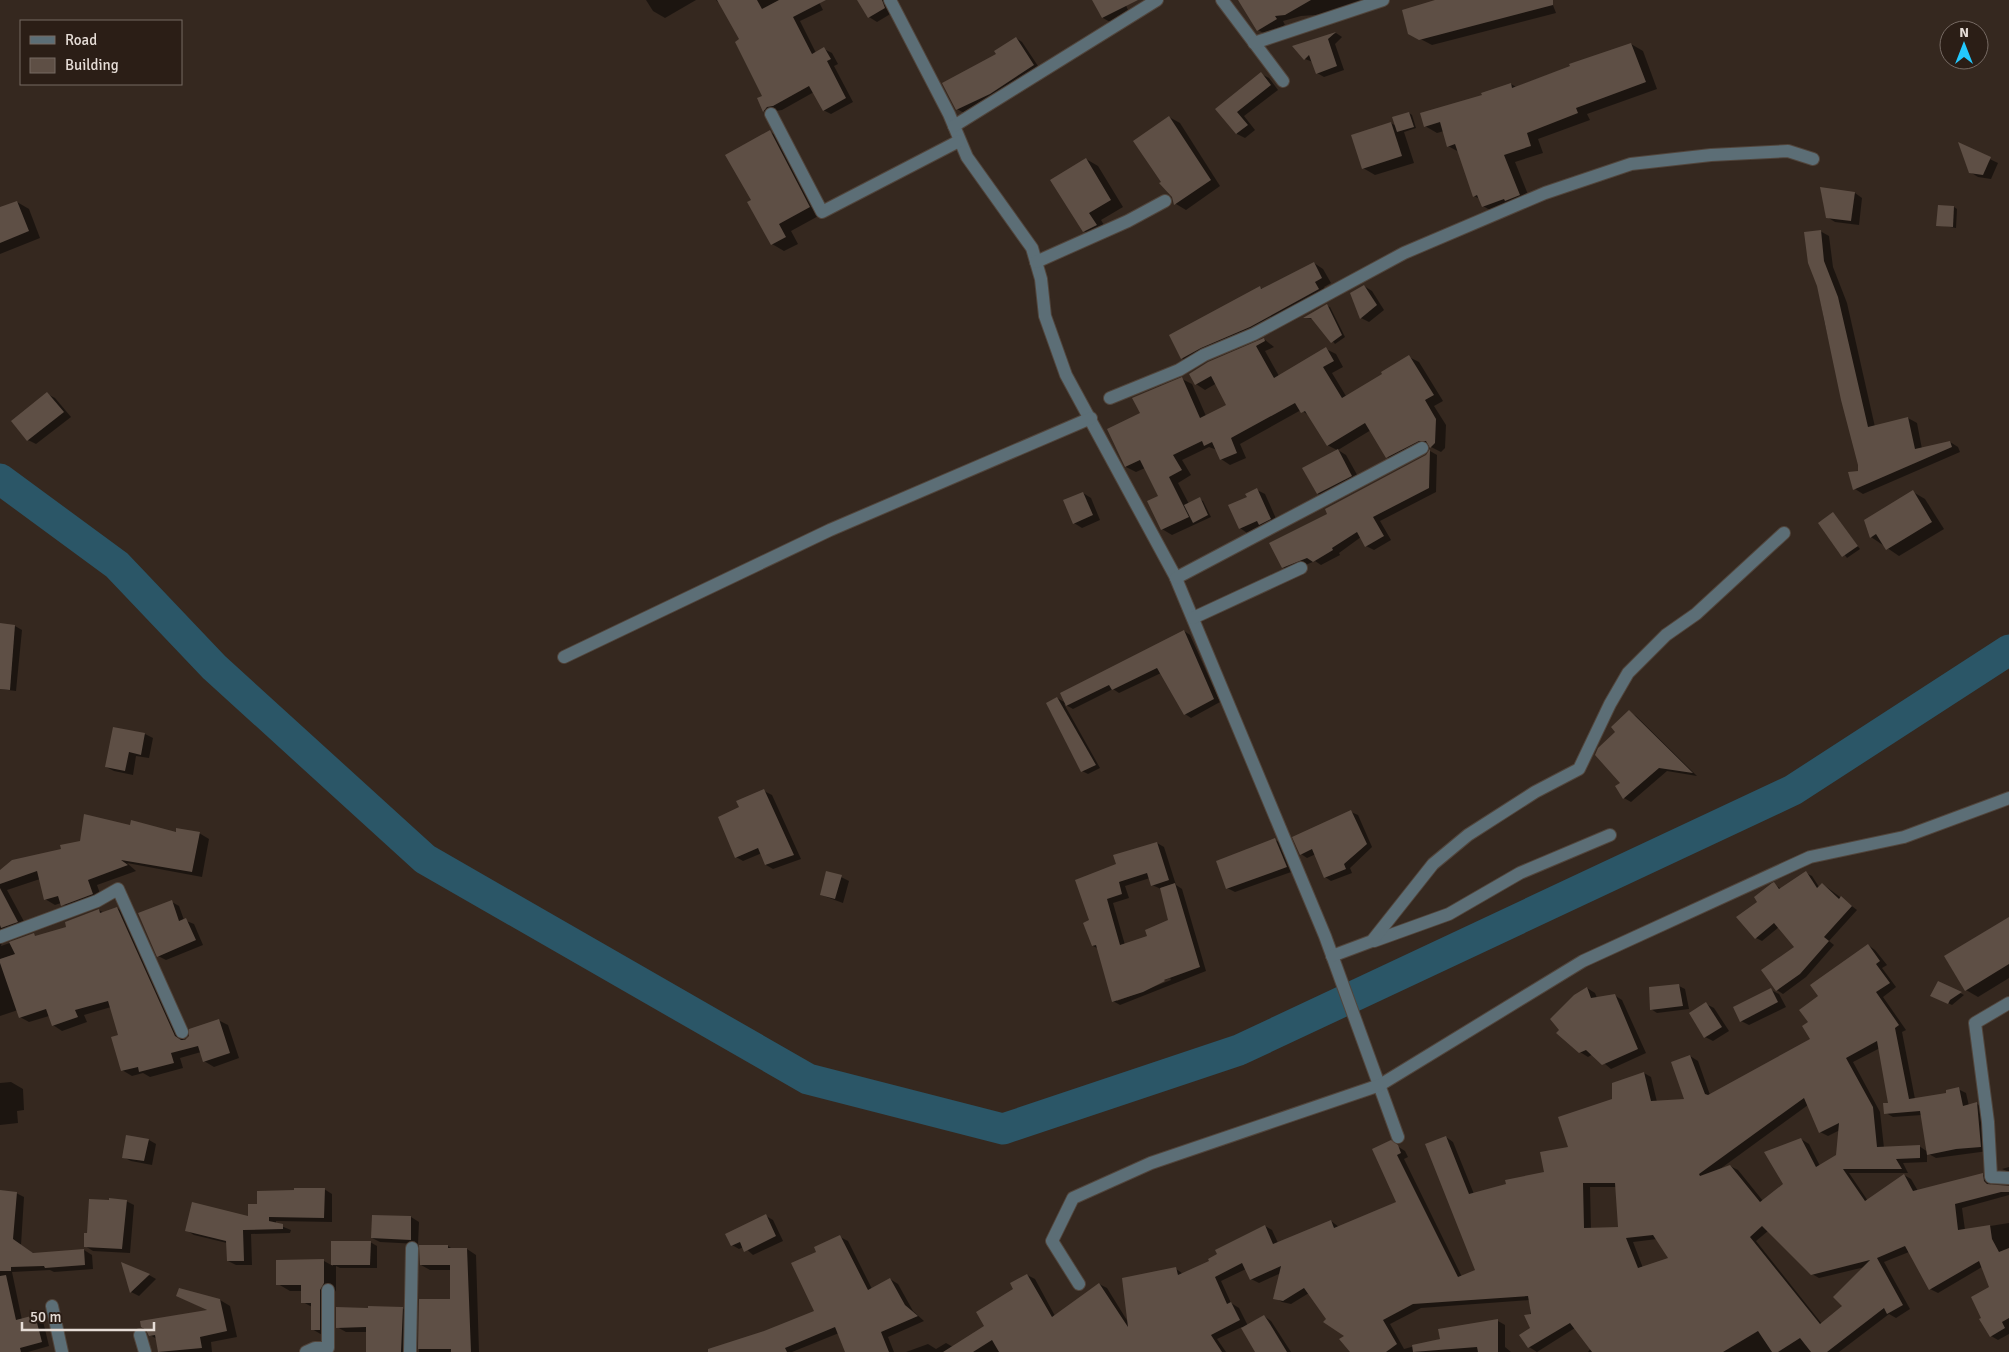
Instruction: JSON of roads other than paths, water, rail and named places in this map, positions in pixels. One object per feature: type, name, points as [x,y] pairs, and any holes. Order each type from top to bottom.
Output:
[{"type":"street","points":[[954,126],[1157,0]]},
{"type":"street","points":[[1222,0],[1283,81]]},
{"type":"street","points":[[1254,43],[1383,0]]},
{"type":"street","points":[[892,1],[968,157],[1032,248],[1041,279],[1045,316],[1066,375],[1176,578],[1325,936],[1398,1138]]},
{"type":"street","points":[[771,114],[822,212],[959,141]]},
{"type":"street","points":[[1110,398],[1179,370],[1204,355],[1254,334],[1404,252],[1554,190],[1631,164],[1711,155],[1788,151],[1813,159]]},
{"type":"street","points":[[1036,262],[1128,221],[1164,201]]},
{"type":"street","points":[[564,657],[830,530],[1091,418]]},
{"type":"street","points":[[1176,578],[1422,448]]},
{"type":"street","points":[[1372,941],[1433,864],[1468,834],[1536,792],[1579,769],[1610,704],[1628,673],[1666,635],[1696,614],[1784,533]]},
{"type":"street","points":[[1193,618],[1300,568]]},
{"type":"street","points":[[1080,1284],[1052,1241],[1073,1198],[1151,1162],[1380,1085],[1583,961],[1810,857],[1904,837],[2009,798]]},
{"type":"street","points":[[1332,956],[1449,914],[1520,873],[1610,834]]},
{"type":"street","points":[[0,937],[97,901],[118,889],[182,1032]]},
{"type":"street","points":[[2009,1003],[1976,1023],[1988,1122],[1992,1177],[2009,1178]]},
{"type":"street","points":[[410,1352],[412,1248]]},
{"type":"street","points":[[306,1352],[315,1348],[328,1348],[328,1290]]},
{"type":"street","points":[[52,1306],[62,1352]]},
{"type":"street","points":[[140,1335],[145,1352]]},
{"type":"waterway","points":[[0,479],[117,565],[214,667],[425,859],[808,1079],[1003,1129],[1239,1050],[1793,790],[2009,650]]}]
